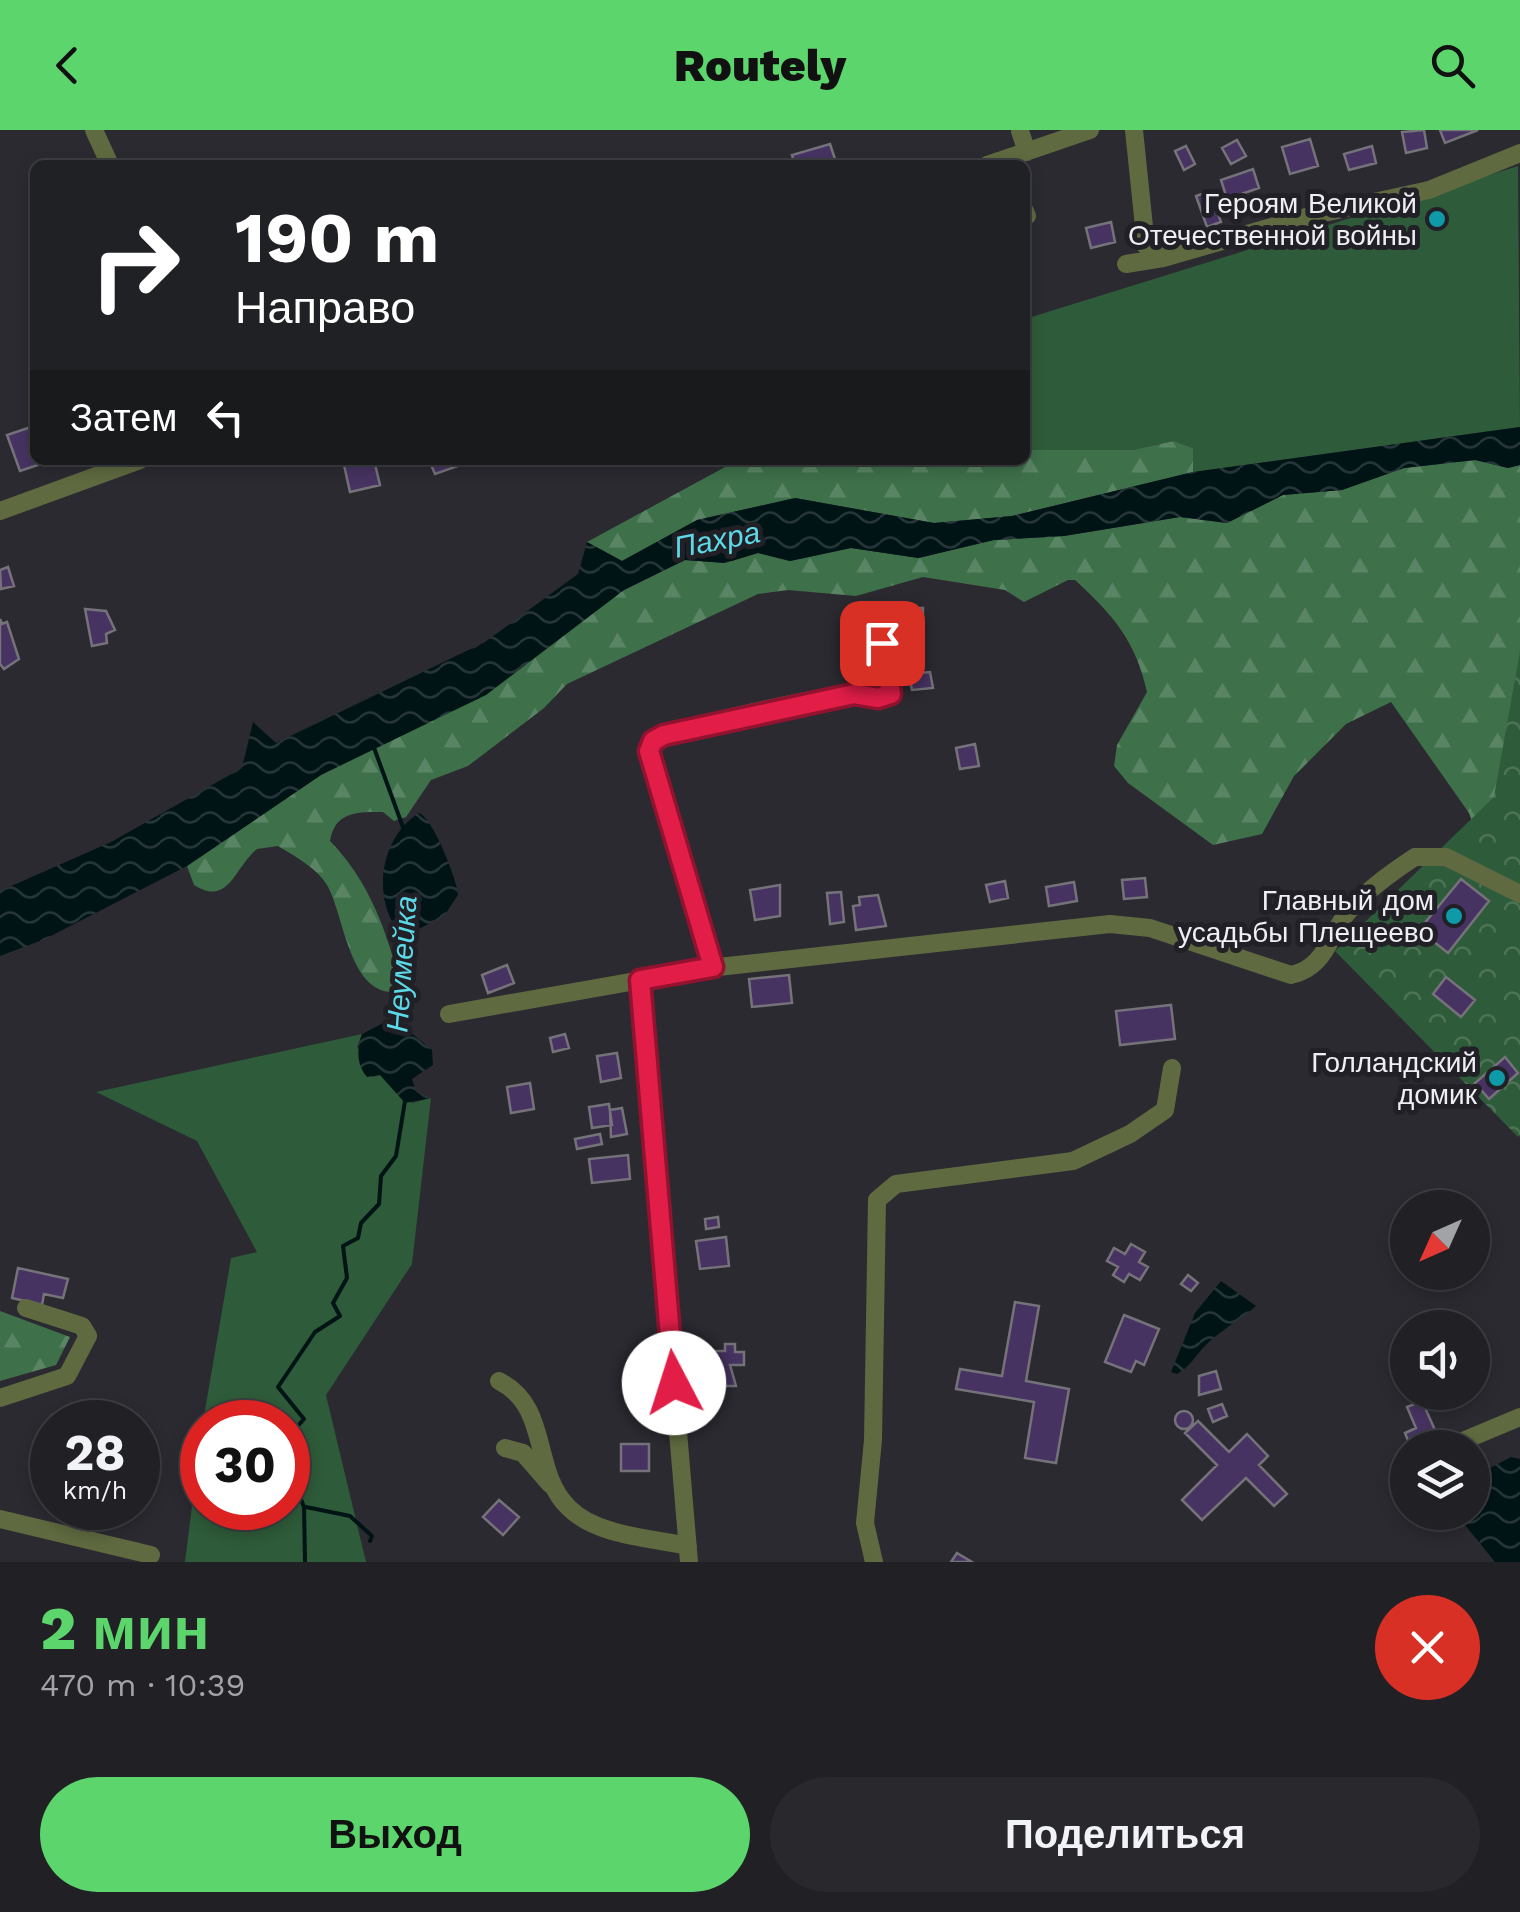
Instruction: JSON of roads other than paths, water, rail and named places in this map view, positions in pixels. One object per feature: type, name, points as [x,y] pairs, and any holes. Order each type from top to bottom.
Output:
[{"type":"street","points":[[94,130],[108,160]]},
{"type":"street","points":[[1020,131],[1016,158],[1089,130]]},
{"type":"street","points":[[1134,130],[1143,234],[1146,246],[1163,258]]},
{"type":"street","points":[[1126,264],[1429,190],[1520,154]]},
{"type":"street","points":[[0,511],[126,465]]},
{"type":"street","points":[[713,967],[649,751],[653,741],[782,708],[854,694],[878,698],[891,694],[882,643]]},
{"type":"street","points":[[449,1014],[713,967],[1110,924],[1150,928],[1292,975],[1306,972],[1324,954],[1348,912],[1415,856],[1446,857],[1520,894]]},
{"type":"street","points":[[505,1448],[523,1453],[568,1508],[599,1526],[688,1554],[640,980]]},
{"type":"street","points":[[874,1562],[865,1522],[873,1440],[876,1200],[896,1184],[1073,1161],[1130,1134],[1164,1110],[1172,1068]]},
{"type":"street","points":[[0,1398],[67,1376],[88,1336],[82,1326],[26,1308]]},
{"type":"street","points":[[499,1381],[514,1389],[532,1414],[555,1486],[568,1508]]},
{"type":"street","points":[[1489,1430],[1520,1417]]},
{"type":"street","points":[[0,1520],[151,1555]]},
{"type":"water","name":"Пахра","points":[[1520,427],[1520,465],[1508,468],[1475,460],[1404,468],[1342,490],[1283,495],[1227,523],[1180,517],[1064,536],[994,540],[918,558],[851,548],[790,561],[758,553],[725,563],[685,560],[624,590],[486,695],[321,775],[187,866],[45,939],[0,956],[0,891],[111,842],[242,768],[253,722],[276,743],[485,642],[578,574],[587,542],[622,561],[697,520],[795,498],[934,523],[1012,516],[1193,472]]},
{"type":"water","points":[[419,813],[443,849],[458,895],[444,916],[407,935],[400,933],[385,903],[384,869],[396,837]]},
{"type":"water","points":[[393,1018],[432,1050],[433,1065],[412,1079],[416,1092],[431,1098],[405,1103],[380,1075],[367,1077],[361,1067],[358,1051],[362,1034]]},
{"type":"water","points":[[1221,1281],[1256,1306],[1210,1341],[1182,1371],[1171,1372],[1195,1313]]},
{"type":"water","points":[[1511,1457],[1520,1459],[1520,1562],[1495,1562],[1469,1530],[1490,1530],[1490,1468]]},
{"type":"waterway","name":"Неумейка","points":[[373,745],[404,830]]},
{"type":"waterway","name":"Неумейка","points":[[393,1023],[408,934]]},
{"type":"waterway","name":"Неумейка","points":[[289,1400],[278,1387],[315,1332],[340,1316],[333,1303],[347,1278],[343,1246],[358,1238],[361,1223],[379,1204],[381,1176],[396,1156],[405,1101]]},
{"type":"waterway","points":[[310,1508],[350,1516],[372,1536],[370,1541]]},
{"type":"waterway","name":"Неумейка","points":[[304,1530],[305,1562]]},
{"type":"place","name":"Героям Великой Отечественной войны","points":[[1437,219]]},
{"type":"place","name":"Главный дом усадьбы Плещеево","points":[[1454,916]]},
{"type":"place","name":"Голландский домик","points":[[1497,1078]]}]
